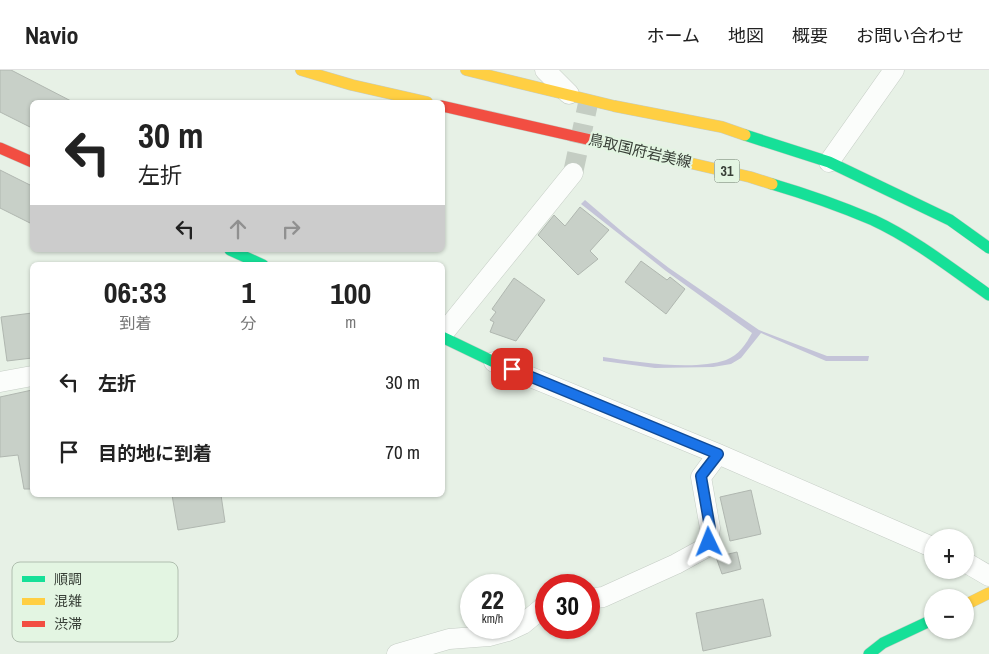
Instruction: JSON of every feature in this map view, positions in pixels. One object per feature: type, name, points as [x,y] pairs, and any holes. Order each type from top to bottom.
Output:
[{"type":"street","points":[[302,70],[352,86],[418,100]]},
{"type":"street","points":[[466,70],[614,106],[722,127],[828,162],[950,220],[989,248]]},
{"type":"street","points":[[545,70],[569,94]]},
{"type":"street","points":[[828,162],[894,70]]},
{"type":"street","name":"鳥取国府岩美線","points":[[445,107],[750,177],[814,197],[874,221],[929,253],[989,295]]},
{"type":"street","points":[[0,148],[30,161]]},
{"type":"street","points":[[445,332],[573,173]]},
{"type":"street","points":[[234,252],[256,262]]},
{"type":"street","points":[[445,338],[494,362],[718,454],[924,544]]},
{"type":"street","points":[[0,382],[30,376]]},
{"type":"street","points":[[600,597],[683,561],[707,547],[710,528],[701,476],[718,454]]},
{"type":"street","points":[[974,567],[989,576]]},
{"type":"street","points":[[974,600],[989,593]]},
{"type":"street","points":[[397,654],[449,639],[490,636],[508,631],[523,624],[535,614]]},
{"type":"street","points":[[869,654],[883,643],[924,624]]},
{"type":"water","points":[[585,200],[669,268],[759,330],[827,356],[869,356],[868,361],[826,361],[761,333],[741,358],[731,364],[713,367],[655,368],[603,361],[603,357],[682,365],[713,363],[726,360],[735,355],[745,345],[752,333],[666,271],[581,204]]},
{"type":"building","points":[[0,70],[11,70],[69,100],[30,100],[30,127],[0,112]]},
{"type":"building","points":[[0,170],[30,185],[30,223],[0,208]]},
{"type":"building","points":[[580,207],[609,230],[590,251],[598,259],[578,275],[538,235],[554,215],[565,226]]},
{"type":"building","points":[[641,261],[667,280],[670,277],[685,289],[666,314],[625,282]]},
{"type":"building","points":[[514,278],[545,300],[516,341],[490,332],[494,322],[490,320],[496,312],[492,309]]},
{"type":"building","points":[[30,313],[30,358],[7,361],[1,317]]},
{"type":"building","points":[[30,390],[30,489],[24,489],[18,455],[0,457],[0,397]]},
{"type":"building","points":[[751,490],[761,534],[730,541],[720,497]]},
{"type":"building","points":[[172,497],[221,497],[225,522],[178,530]]},
{"type":"building","points":[[737,552],[741,569],[722,574],[716,557]]},
{"type":"building","points":[[763,599],[771,636],[703,651],[696,613]]},
{"type":"tunnel","points":[[573,173],[589,99]]},
{"type":"traffic: fast","points":[[745,135],[829,162],[950,220],[989,248]]},
{"type":"traffic: fast","points":[[772,184],[836,205],[873,220],[933,255],[989,295]]},
{"type":"traffic: fast","points":[[234,252],[256,262]]},
{"type":"traffic: fast","points":[[445,338],[494,362]]},
{"type":"traffic: fast","points":[[869,654],[883,643],[924,624]]},
{"type":"traffic: slow","points":[[301,70],[352,85],[418,100]]},
{"type":"traffic: slow","points":[[466,70],[614,106],[722,127],[745,135]]},
{"type":"traffic: slow","points":[[591,140],[750,177],[772,184]]},
{"type":"traffic: slow","points":[[974,600],[989,593]]},
{"type":"traffic: jam","points":[[445,107],[591,140]]},
{"type":"traffic: jam","points":[[0,148],[30,161]]},
{"type":"route","points":[[512,369],[718,454],[701,476],[710,528],[709,542]]}]
